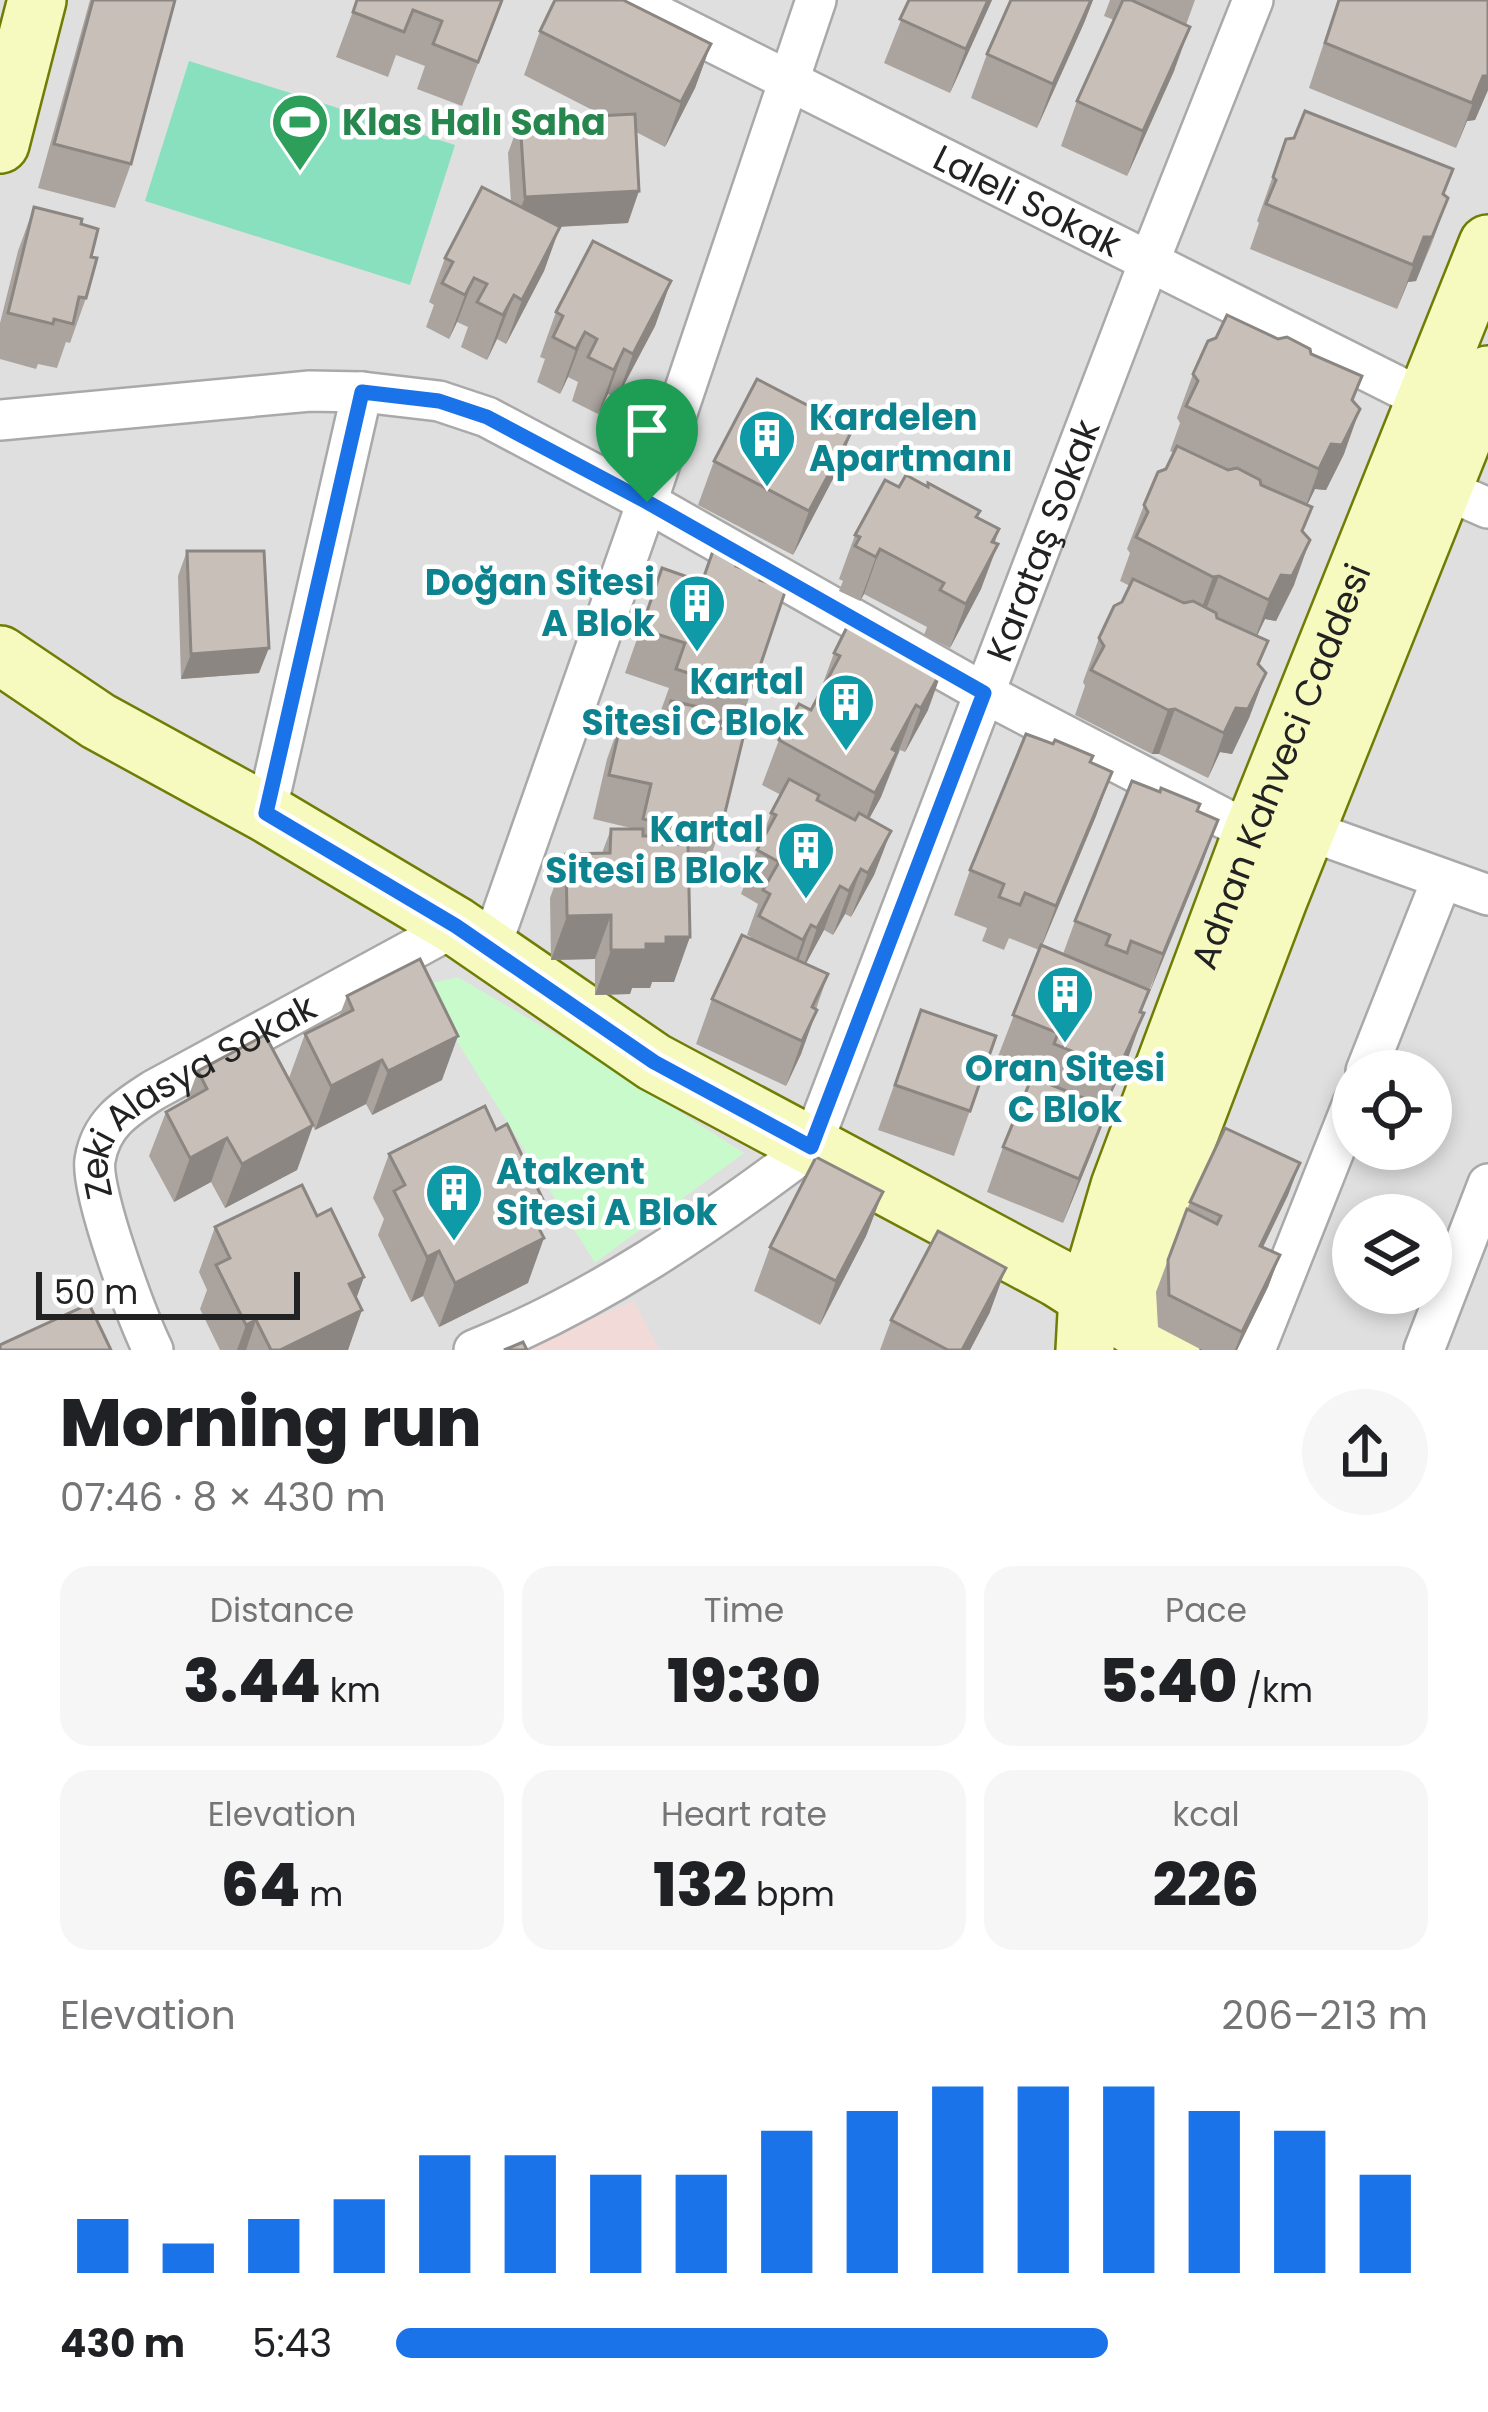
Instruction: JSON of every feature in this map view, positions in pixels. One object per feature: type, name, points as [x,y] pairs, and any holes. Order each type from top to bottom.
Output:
[{"type":"main road","points":[[0,144],[37,0]]},
{"type":"main road","name":"Adnan Kahveci Caddesi","points":[[1099,1321],[1120,1186],[1279,831],[1427,400],[1488,244]]},
{"type":"main road","name":"Adnan Kahveci Caddesi","points":[[1279,831],[1466,499],[1488,375]]},
{"type":"main road","points":[[0,655],[98,721],[266,813],[473,938],[654,1062],[811,1147],[1099,1321],[1172,1350]]},
{"type":"street","name":"Laleli Sokak","points":[[628,0],[1427,400]]},
{"type":"street","points":[[473,938],[647,502],[816,0]]},
{"type":"street","name":"Karataş Sokak","points":[[811,1147],[1253,0]]},
{"type":"street","points":[[0,420],[310,392],[362,392],[439,401],[487,417],[647,502],[984,693],[1279,831],[1488,895]]},
{"type":"street","points":[[266,813],[362,392]]},
{"type":"street","points":[[1374,1050],[1442,879]]},
{"type":"street","name":"Zeki Alasya Sokak","points":[[153,1350],[95,1180],[102,1136],[121,1111],[154,1090],[473,938]]},
{"type":"street","points":[[474,1350],[552,1315],[639,1267],[811,1147]]},
{"type":"street","points":[[1255,1350],[1332,1156]]},
{"type":"street","points":[[1424,1350],[1488,1184]]},
{"type":"shaded area","points":[[0,0],[1488,0],[1488,1350],[0,1350]]},
{"type":"shaded area","points":[[634,1301],[659,1350],[518,1350]]},
{"type":"green space","name":"Klas Halı Saha","points":[[189,61],[455,145],[410,285],[145,201]]},
{"type":"green space","points":[[458,977],[744,1153],[595,1263],[422,985]]},
{"type":"building","points":[[93,0],[175,0],[131,164],[54,144]]},
{"type":"building","points":[[357,0],[502,0],[478,62],[433,44],[442,21],[413,10],[404,32],[353,12]]},
{"type":"building","points":[[555,0],[623,0],[711,44],[681,102],[540,31]]},
{"type":"building","points":[[909,0],[988,0],[966,49],[900,19]]},
{"type":"building","points":[[1011,0],[1091,0],[1053,84],[987,54]]},
{"type":"building","points":[[1123,0],[1190,27],[1143,131],[1077,101]]},
{"type":"building","points":[[1339,0],[1488,0],[1488,76],[1483,76],[1472,103],[1325,43]]},
{"type":"building","points":[[1305,111],[1453,169],[1443,194],[1448,198],[1432,237],[1424,237],[1413,265],[1266,204],[1286,139],[1294,138]]},
{"type":"building","points":[[635,114],[639,191],[525,197],[520,120]]},
{"type":"building","points":[[482,187],[560,227],[522,300],[514,295],[503,315],[477,302],[487,284],[474,278],[465,295],[442,283],[453,262],[445,258]]},
{"type":"building","points":[[34,207],[82,219],[81,224],[98,229],[91,257],[97,258],[73,324],[8,313]]},
{"type":"building","points":[[593,241],[671,281],[633,354],[624,349],[614,370],[588,357],[597,339],[585,332],[576,349],[553,337],[563,316],[556,312]]},
{"type":"building","points":[[1227,315],[1278,339],[1287,337],[1311,354],[1362,376],[1352,400],[1360,409],[1342,445],[1331,444],[1319,469],[1186,406],[1198,381],[1193,374]]},
{"type":"building","points":[[757,379],[853,429],[809,511],[714,461]]},
{"type":"building","points":[[1177,446],[1228,470],[1237,468],[1261,485],[1312,507],[1302,531],[1310,540],[1292,576],[1281,575],[1269,600],[1136,537],[1158,472],[1166,469]]},
{"type":"building","points":[[906,475],[980,511],[976,517],[999,529],[992,542],[998,544],[966,604],[940,590],[944,583],[880,549],[876,557],[855,546],[860,537],[855,535],[885,480],[899,487]]},
{"type":"building","points":[[187,551],[264,551],[269,648],[191,654]]},
{"type":"building","points":[[713,551],[738,560],[736,566],[761,575],[760,580],[786,589],[755,681],[705,671],[703,678],[676,669],[685,643],[641,629],[662,568],[702,582]]},
{"type":"building","points":[[1133,579],[1184,603],[1193,601],[1217,618],[1268,641],[1258,664],[1266,673],[1248,709],[1236,708],[1224,733],[1091,670],[1104,646],[1099,638]]},
{"type":"building","points":[[848,625],[916,663],[921,653],[944,666],[892,749],[897,752],[875,793],[779,740],[799,704],[811,710],[840,656],[834,653]]},
{"type":"building","points":[[671,701],[703,708],[701,716],[721,721],[719,728],[744,734],[722,825],[699,819],[697,825],[678,821],[677,827],[643,819],[651,784],[609,775],[623,714],[666,724]]},
{"type":"building","points":[[1026,734],[1093,756],[1090,762],[1112,772],[1056,906],[1025,893],[1020,905],[999,897],[1004,884],[970,870]]},
{"type":"building","points":[[789,779],[855,820],[859,813],[891,831],[868,873],[861,869],[849,891],[840,886],[817,928],[811,925],[803,940],[759,916],[770,894],[763,890],[779,862],[757,850]]},
{"type":"building","points":[[1132,781],[1200,804],[1197,811],[1218,820],[1163,954],[1131,941],[1127,953],[1106,945],[1110,935],[1075,921]]},
{"type":"building","points":[[611,829],[643,829],[643,836],[663,836],[663,844],[688,844],[690,937],[666,937],[666,944],[646,944],[646,950],[611,950],[611,915],[567,916],[566,854],[610,853]]},
{"type":"building","points":[[742,935],[828,974],[802,1041],[712,999]]},
{"type":"building","points":[[1041,945],[1149,990],[1140,1012],[1144,1013],[1118,1070],[1054,1044],[1058,1033],[1013,1015]]},
{"type":"building","points":[[420,959],[458,1036],[388,1071],[382,1060],[331,1086],[305,1034],[353,1010],[347,996]]},
{"type":"building","points":[[921,1010],[996,1036],[970,1111],[895,1085]]},
{"type":"building","points":[[265,1035],[313,1125],[242,1164],[227,1138],[190,1158],[166,1112],[207,1089],[198,1071]]},
{"type":"building","points":[[1032,1077],[1108,1108],[1079,1179],[1003,1147]]},
{"type":"building","points":[[485,1106],[496,1130],[507,1124],[546,1206],[531,1213],[544,1238],[455,1283],[439,1251],[427,1257],[394,1191],[405,1185],[389,1154]]},
{"type":"building","points":[[1225,1128],[1300,1163],[1260,1246],[1280,1255],[1242,1332],[1169,1295],[1168,1260],[1187,1209],[1217,1224],[1221,1216],[1190,1202]]},
{"type":"building","points":[[816,1157],[883,1192],[836,1281],[770,1247]]},
{"type":"building","points":[[302,1185],[317,1216],[331,1209],[364,1277],[349,1284],[362,1310],[280,1350],[271,1350],[256,1320],[246,1325],[216,1265],[230,1258],[215,1227]]},
{"type":"building","points":[[938,1231],[1006,1268],[962,1350],[948,1350],[891,1320]]},
{"type":"building","points":[[89,1304],[111,1350],[0,1350],[0,1345]]},
{"type":"building","points":[[523,1342],[527,1350],[504,1350]]},
{"type":"place","name":"Klas Halı Saha","points":[[300,173]]},
{"type":"place","name":"Kardelen Apartmanı","points":[[767,489]]},
{"type":"place","name":"Doğan Sitesi A Blok","points":[[697,654]]},
{"type":"place","name":"Kartal Sitesi C Blok","points":[[846,753]]},
{"type":"place","name":"Kartal Sitesi B Blok","points":[[806,901]]},
{"type":"place","name":"Oran Sitesi C Blok","points":[[1065,1045]]},
{"type":"place","name":"Atakent Sitesi A Blok","points":[[454,1243]]},
{"type":"route","points":[[362,392],[439,401],[487,417],[647,502],[984,693],[811,1147],[654,1062],[456,926],[266,813],[362,392]]}]
